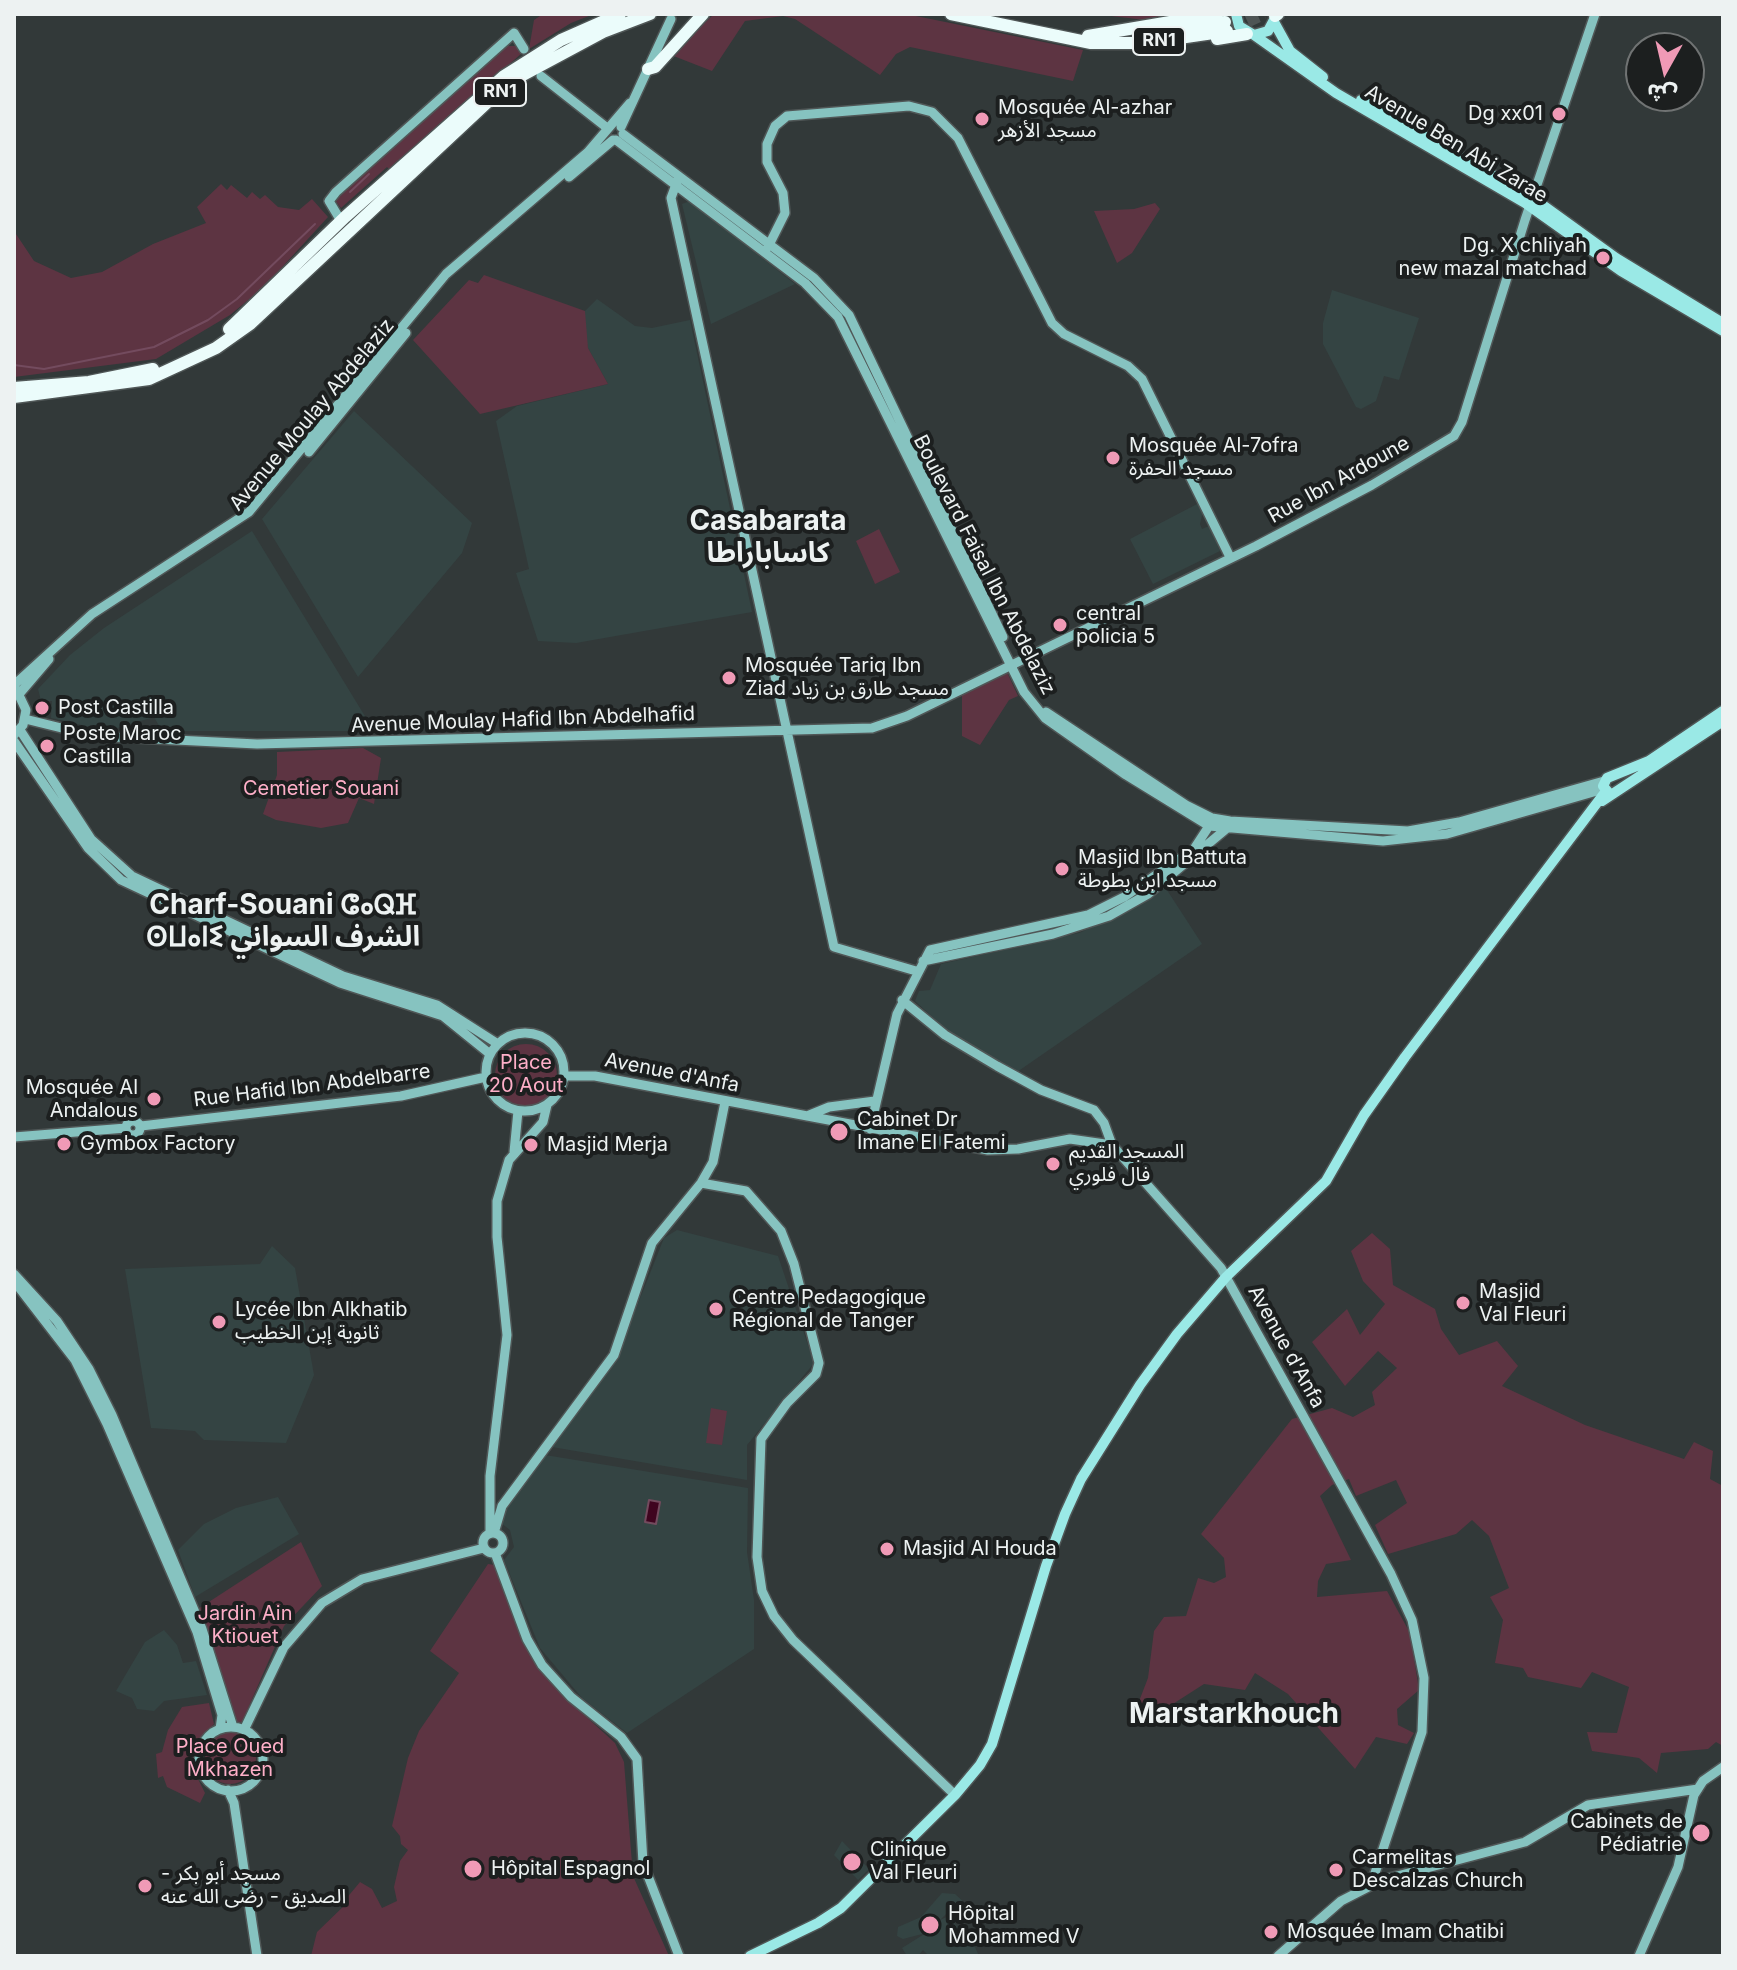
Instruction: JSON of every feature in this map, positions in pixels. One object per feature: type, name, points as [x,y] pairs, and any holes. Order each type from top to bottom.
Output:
[{"type":"highway","name":"RN1","points":[[14,397],[147,371],[210,343],[245,317],[341,217],[504,76],[561,40],[620,14]]},
{"type":"highway","name":"RN1","points":[[14,388],[57,388],[149,379],[216,348],[250,324],[496,94],[521,76],[603,32],[650,14]]},
{"type":"highway","points":[[648,69],[655,67],[703,14]]},
{"type":"highway","name":"RN1","points":[[951,14],[1090,39],[1145,43],[1226,20]]},
{"type":"highway","name":"RN1","points":[[980,14],[1090,39]]},
{"type":"highway","points":[[1090,39],[1226,20]]},
{"type":"highway","points":[[1090,39],[1142,50],[1250,35]]},
{"type":"highway","points":[[14,381],[57,388]]},
{"type":"highway","points":[[14,404],[57,388]]},
{"type":"main road","name":"Avenue Ben Abi Zarae","points":[[1275,16],[1282,42],[1317,72],[1723,323]]},
{"type":"main road","points":[[1226,20],[1250,35],[1268,31],[1275,16]]},
{"type":"main road","name":"Avenue Ben Abi Zarae","points":[[1250,35],[1336,93],[1531,202],[1621,271],[1723,331]]},
{"type":"main road","points":[[750,1956],[818,1923],[841,1908],[955,1795],[992,1744],[1046,1566],[1081,1479],[1164,1351],[1226,1277],[1323,1185],[1379,1093],[1610,787],[1723,711]]},
{"type":"main road","points":[[1610,787],[1723,721]]},
{"type":"street","name":"Rue Ibn Ardoune","points":[[1012,665],[1372,485],[1454,436],[1462,422],[1531,202],[1595,14]]},
{"type":"street","name":"Avenue Moulay Abdelaziz","points":[[16,688],[79,631],[161,574],[237,529],[277,486],[453,274],[614,132],[671,19]]},
{"type":"street","points":[[341,217],[330,198],[514,33],[524,49]]},
{"type":"street","name":"Boulevard Faisal Ibn Abdelaziz","points":[[541,76],[767,248],[818,294],[850,336],[1012,665],[1047,712],[1186,805],[1226,829],[1408,841],[1610,787]]},
{"type":"street","points":[[767,248],[785,213],[783,193],[766,155],[770,134],[787,116],[909,106],[941,118],[958,138],[1052,323],[1064,334],[1128,366],[1146,385],[1230,557]]},
{"type":"street","points":[[678,180],[671,198],[834,947],[916,971]]},
{"type":"street","name":"Avenue Moulay Hafid Ibn Abdelhafid","points":[[25,719],[75,734],[107,738],[257,744],[883,727],[1012,665]]},
{"type":"street","points":[[16,688],[25,701],[25,719],[17,732],[91,839],[132,876],[343,976],[437,1005],[498,1044]]},
{"type":"street","points":[[14,741],[88,848],[121,880],[340,983],[443,1016],[490,1054]]},
{"type":"street","name":"Boulevard Faisal Ibn Abdelaziz","points":[[1212,822],[1390,832],[1504,813]]},
{"type":"street","points":[[870,1129],[902,1000],[930,950],[1022,933],[1088,915],[1124,897],[1194,849],[1212,822]]},
{"type":"street","points":[[923,961],[1044,936],[1109,916],[1148,894],[1226,829]]},
{"type":"street","points":[[902,1000],[945,1035],[997,1066],[1041,1090],[1094,1110],[1104,1123],[1112,1145]]},
{"type":"street","points":[[492,1533],[488,1501],[507,1344],[496,1211],[504,1172],[514,1152],[543,1122],[547,1105],[559,1092],[564,1076],[558,1051],[540,1036],[518,1034],[498,1044],[490,1054],[486,1077],[493,1095],[518,1111],[547,1105]]},
{"type":"street","name":"Avenue d'Anfa","points":[[563,1062],[578,1073]]},
{"type":"street","name":"Avenue d'Anfa","points":[[564,1076],[578,1073],[995,1150],[1070,1139],[1112,1145],[1195,1234],[1226,1277],[1391,1574],[1416,1634],[1425,1686],[1422,1732],[1371,1885]]},
{"type":"street","name":"Rue Hafid Ibn Abdelbarre","points":[[14,1137],[126,1128],[134,1135],[141,1126],[416,1094],[486,1077]]},
{"type":"street","name":"Avenue d'Anfa","points":[[807,1116],[829,1107],[875,1101]]},
{"type":"street","points":[[484,1548],[483,1539],[492,1533],[502,1506],[614,1355],[656,1235],[701,1183],[714,1158],[725,1102]]},
{"type":"street","points":[[514,1152],[518,1111]]},
{"type":"street","points":[[701,1183],[746,1191],[781,1231],[789,1250],[819,1366],[761,1439],[757,1557],[760,1587],[774,1616],[793,1640],[955,1795]]},
{"type":"street","points":[[16,1279],[45,1305],[78,1352],[112,1415],[202,1629],[233,1727]]},
{"type":"street","points":[[16,1279],[75,1360],[107,1424],[197,1632],[222,1715],[220,1729]]},
{"type":"street","points":[[488,1501],[502,1506]]},
{"type":"street","points":[[492,1533],[501,1538],[503,1544],[495,1553]]},
{"type":"street","points":[[244,1730],[284,1647],[310,1614],[329,1597],[362,1579],[484,1548],[495,1553],[527,1639],[542,1665],[571,1697],[621,1737],[637,1759],[645,1872],[679,1956]]},
{"type":"street","points":[[233,1727],[244,1730],[257,1742],[262,1758],[258,1775],[242,1789],[228,1790],[208,1781],[199,1765],[201,1747],[220,1729],[233,1727]]},
{"type":"street","points":[[1278,1956],[1334,1906],[1371,1885],[1463,1856],[1525,1842],[1588,1805],[1698,1789],[1723,1767]]},
{"type":"street","points":[[242,1789],[240,1802],[260,1956]]},
{"type":"street","points":[[1639,1956],[1678,1867],[1698,1789]]},
{"type":"street","points":[[228,1790],[234,1803],[260,1956]]},
{"type":"shaded area","points":[[690,201],[795,284],[711,324],[682,204]]},
{"type":"shaded area","points":[[1332,290],[1419,318],[1399,380],[1384,376],[1376,401],[1361,409],[1356,407],[1323,344],[1323,323]]},
{"type":"shaded area","points":[[597,299],[635,326],[652,328],[690,320],[752,612],[576,643],[538,641],[516,573],[529,569],[496,421],[517,406],[608,384],[588,348],[584,331],[585,311]]},
{"type":"shaded area","points":[[354,411],[472,523],[462,553],[358,677],[262,519]]},
{"type":"shaded area","points":[[1199,503],[1203,511],[1202,529],[1209,526],[1220,551],[1153,584],[1130,539]]},
{"type":"shaded area","points":[[252,531],[374,731],[162,731],[154,717],[114,729],[99,729],[51,718],[52,701],[41,701],[38,689],[70,655],[104,628]]},
{"type":"shaded area","points":[[1165,887],[1202,944],[1017,1072],[956,1039],[915,1001],[919,991],[930,990],[941,964],[1079,933],[1129,911]]},
{"type":"shaded area","name":"Centre Pedagogique Régional de Tanger","points":[[677,1230],[778,1256],[814,1363],[747,1445],[747,1480],[552,1447],[614,1364],[664,1238]]},
{"type":"shaded area","name":"Lycée Ibn Alkhatib ثانوية إبن الخطيب","points":[[272,1246],[295,1268],[314,1375],[286,1443],[204,1440],[195,1431],[151,1428],[125,1269],[260,1264]]},
{"type":"shaded area","points":[[545,1455],[748,1488],[747,1552],[754,1600],[754,1649],[627,1733],[582,1698],[540,1648],[504,1560],[514,1547],[510,1530],[501,1523],[502,1517],[508,1502]]},
{"type":"shaded area","points":[[278,1497],[299,1534],[195,1597],[178,1550],[204,1524],[236,1508]]},
{"type":"shaded area","points":[[649,1500],[660,1502],[656,1524],[645,1522]]},
{"type":"shaded area","points":[[164,1630],[177,1645],[183,1663],[196,1661],[207,1695],[164,1701],[154,1711],[137,1709],[132,1698],[116,1691],[145,1642]]},
{"type":"shaded area","name":"Clinique Val Fleuri","points":[[842,1841],[869,1869],[858,1880],[834,1855]]},
{"type":"shaded area","name":"Hôpital Mohammed V","points":[[942,1893],[955,1894],[967,1905],[957,1916],[949,1911],[940,1920],[949,1916],[966,1938],[956,1948],[973,1940],[975,1944],[978,1942],[975,1947],[979,1956],[929,1956],[923,1950],[918,1956],[907,1956],[902,1948],[926,1933],[903,1939],[897,1936],[898,1927],[921,1917]]},
{"type":"green space","points":[[543,14],[594,14],[571,23],[529,49],[534,20]]},
{"type":"green space","points":[[714,14],[906,14],[1083,50],[1073,81],[910,47],[896,54],[880,75],[795,19],[783,16],[745,21],[712,71],[671,55]]},
{"type":"green space","points":[[1095,14],[1186,14],[1153,21]]},
{"type":"green space","points":[[507,46],[515,46],[522,53],[390,170],[387,167],[341,208],[334,199]]},
{"type":"green space","points":[[221,184],[227,190],[231,185],[247,198],[252,192],[260,199],[265,195],[278,207],[299,210],[312,199],[328,217],[264,287],[230,315],[156,359],[14,377],[14,231],[34,261],[71,278],[102,272],[153,244],[206,223],[197,207]]},
{"type":"green space","points":[[1155,203],[1160,209],[1132,253],[1117,263],[1094,211],[1134,209]]},
{"type":"green space","points":[[484,275],[585,311],[588,348],[608,384],[480,414],[413,340],[469,280],[478,283]]},
{"type":"green space","points":[[879,529],[900,572],[875,584],[856,541]]},
{"type":"green space","points":[[1006,670],[1018,696],[1009,700],[980,745],[962,736],[962,689]]},
{"type":"green space","name":"Cemetier Souani","points":[[363,748],[381,758],[374,804],[359,798],[348,823],[321,828],[276,820],[263,814],[277,775],[277,752]]},
{"type":"green space","name":"Place 20 Aout","points":[[520,1044],[532,1044],[548,1053],[555,1063],[555,1087],[548,1097],[532,1106],[520,1106],[500,1092],[495,1081],[495,1069],[509,1049]]},
{"type":"green space","points":[[1372,1233],[1390,1249],[1393,1285],[1435,1309],[1441,1329],[1459,1355],[1497,1341],[1518,1366],[1502,1386],[1585,1425],[1684,1459],[1694,1442],[1713,1451],[1710,1479],[1723,1486],[1723,1746],[1716,1742],[1708,1749],[1661,1753],[1657,1773],[1639,1758],[1592,1751],[1587,1732],[1617,1733],[1629,1687],[1592,1672],[1581,1688],[1528,1677],[1523,1668],[1495,1663],[1503,1620],[1490,1597],[1509,1588],[1489,1536],[1472,1520],[1456,1534],[1388,1554],[1375,1525],[1407,1503],[1396,1480],[1356,1496],[1349,1479],[1332,1485],[1320,1496],[1351,1560],[1326,1564],[1318,1581],[1317,1597],[1387,1591],[1410,1633],[1419,1690],[1397,1709],[1398,1725],[1414,1733],[1407,1744],[1376,1737],[1355,1769],[1288,1694],[1255,1673],[1245,1690],[1204,1684],[1151,1718],[1136,1709],[1148,1678],[1154,1631],[1164,1617],[1186,1616],[1198,1578],[1214,1583],[1226,1577],[1224,1558],[1201,1534],[1292,1419],[1332,1408],[1353,1417],[1375,1405],[1372,1392],[1397,1368],[1378,1351],[1345,1386],[1312,1342],[1347,1309],[1360,1335],[1385,1304],[1363,1281],[1351,1251]]},
{"type":"green space","points":[[711,1408],[727,1411],[722,1445],[706,1443]]},
{"type":"green space","name":"Jardin Ain Ktiouet","points":[[301,1542],[322,1586],[284,1626],[242,1722],[234,1722],[198,1609]]},
{"type":"green space","points":[[488,1564],[495,1565],[524,1645],[557,1690],[615,1743],[624,1762],[633,1876],[669,1956],[311,1956],[317,1932],[347,1903],[345,1900],[360,1882],[372,1889],[382,1908],[397,1901],[394,1887],[400,1861],[408,1850],[401,1844],[400,1836],[392,1826],[408,1758],[419,1731],[459,1673],[430,1651]]},
{"type":"green space","points":[[209,1703],[214,1724],[196,1743],[191,1765],[205,1793],[200,1803],[167,1787],[163,1776],[158,1778],[156,1754],[162,1752],[168,1730],[182,1707]]},
{"type":"green space","name":"Place Oued Mkhazen","points":[[230,1732],[249,1739],[256,1758],[249,1777],[230,1784],[211,1777],[204,1758],[211,1739]]},
{"type":"waterway","points":[[350,192],[369,174]]},
{"type":"waterway","points":[[14,365],[44,369],[154,347],[208,320],[237,299],[315,224]]},
{"type":"tunnel","points":[[1231,29],[1264,14]]},
{"type":"place","name":"Dg xx01","points":[[1559,114]]},
{"type":"place","name":"Mosquée Al-azhar مسجد الأزهر","points":[[982,119]]},
{"type":"place","name":"Dg. X chliyah new mazal matchad","points":[[1603,258]]},
{"type":"place","name":"Mosquée Al-7ofra مسجد الحفرة","points":[[1113,458]]},
{"type":"place","name":"central policia 5","points":[[1060,625]]},
{"type":"place","name":"Mosquée Tariq Ibn Ziad مسجد طارق بن زياد","points":[[729,678]]},
{"type":"place","name":"Post Castilla","points":[[42,708]]},
{"type":"place","name":"Poste Maroc Castilla","points":[[47,746]]},
{"type":"place","name":"Masjid Ibn Battuta مسجد ابن بطوطة","points":[[1062,869]]},
{"type":"place","name":"Mosquée Al Andalous","points":[[154,1099]]},
{"type":"place","name":"Cabinet Dr Imane El Fatemi","points":[[839,1132]]},
{"type":"place","name":"Gymbox Factory","points":[[64,1144]]},
{"type":"place","name":"Masjid Merja","points":[[531,1145]]},
{"type":"place","name":"المسجد القديم فال فلوري","points":[[1053,1164]]},
{"type":"place","name":"Masjid Val Fleuri","points":[[1463,1303]]},
{"type":"place","name":"Centre Pedagogique Régional de Tanger","points":[[716,1309]]},
{"type":"place","name":"Lycée Ibn Alkhatib ثانوية إبن الخطيب","points":[[219,1322]]},
{"type":"place","name":"Masjid Al Houda","points":[[887,1549]]},
{"type":"place","name":"Cabinets de Pédiatrie","points":[[1701,1833]]},
{"type":"place","name":"Clinique Val Fleuri","points":[[852,1862]]},
{"type":"place","name":"Hôpital Espagnol","points":[[473,1869]]},
{"type":"place","name":"Carmelitas Descalzas Church","points":[[1336,1870]]},
{"type":"place","name":"- مسجد أبو بكر الصديق - رضى الله عنه","points":[[145,1886]]},
{"type":"place","name":"Hôpital Mohammed V","points":[[930,1925]]},
{"type":"place","name":"Mosquée Imam Chatibi","points":[[1271,1932]]},
{"type":"district","name":"Casabarata كاساباراطا","points":[[768,538]]},
{"type":"district","name":"Charf-Souani ⵛⴰⵕⴼ ⵙⵡⴰⵏⵉ الشرف السواني","points":[[283,922]]},
{"type":"district","name":"Marstarkhouch","points":[[1234,1715]]}]
